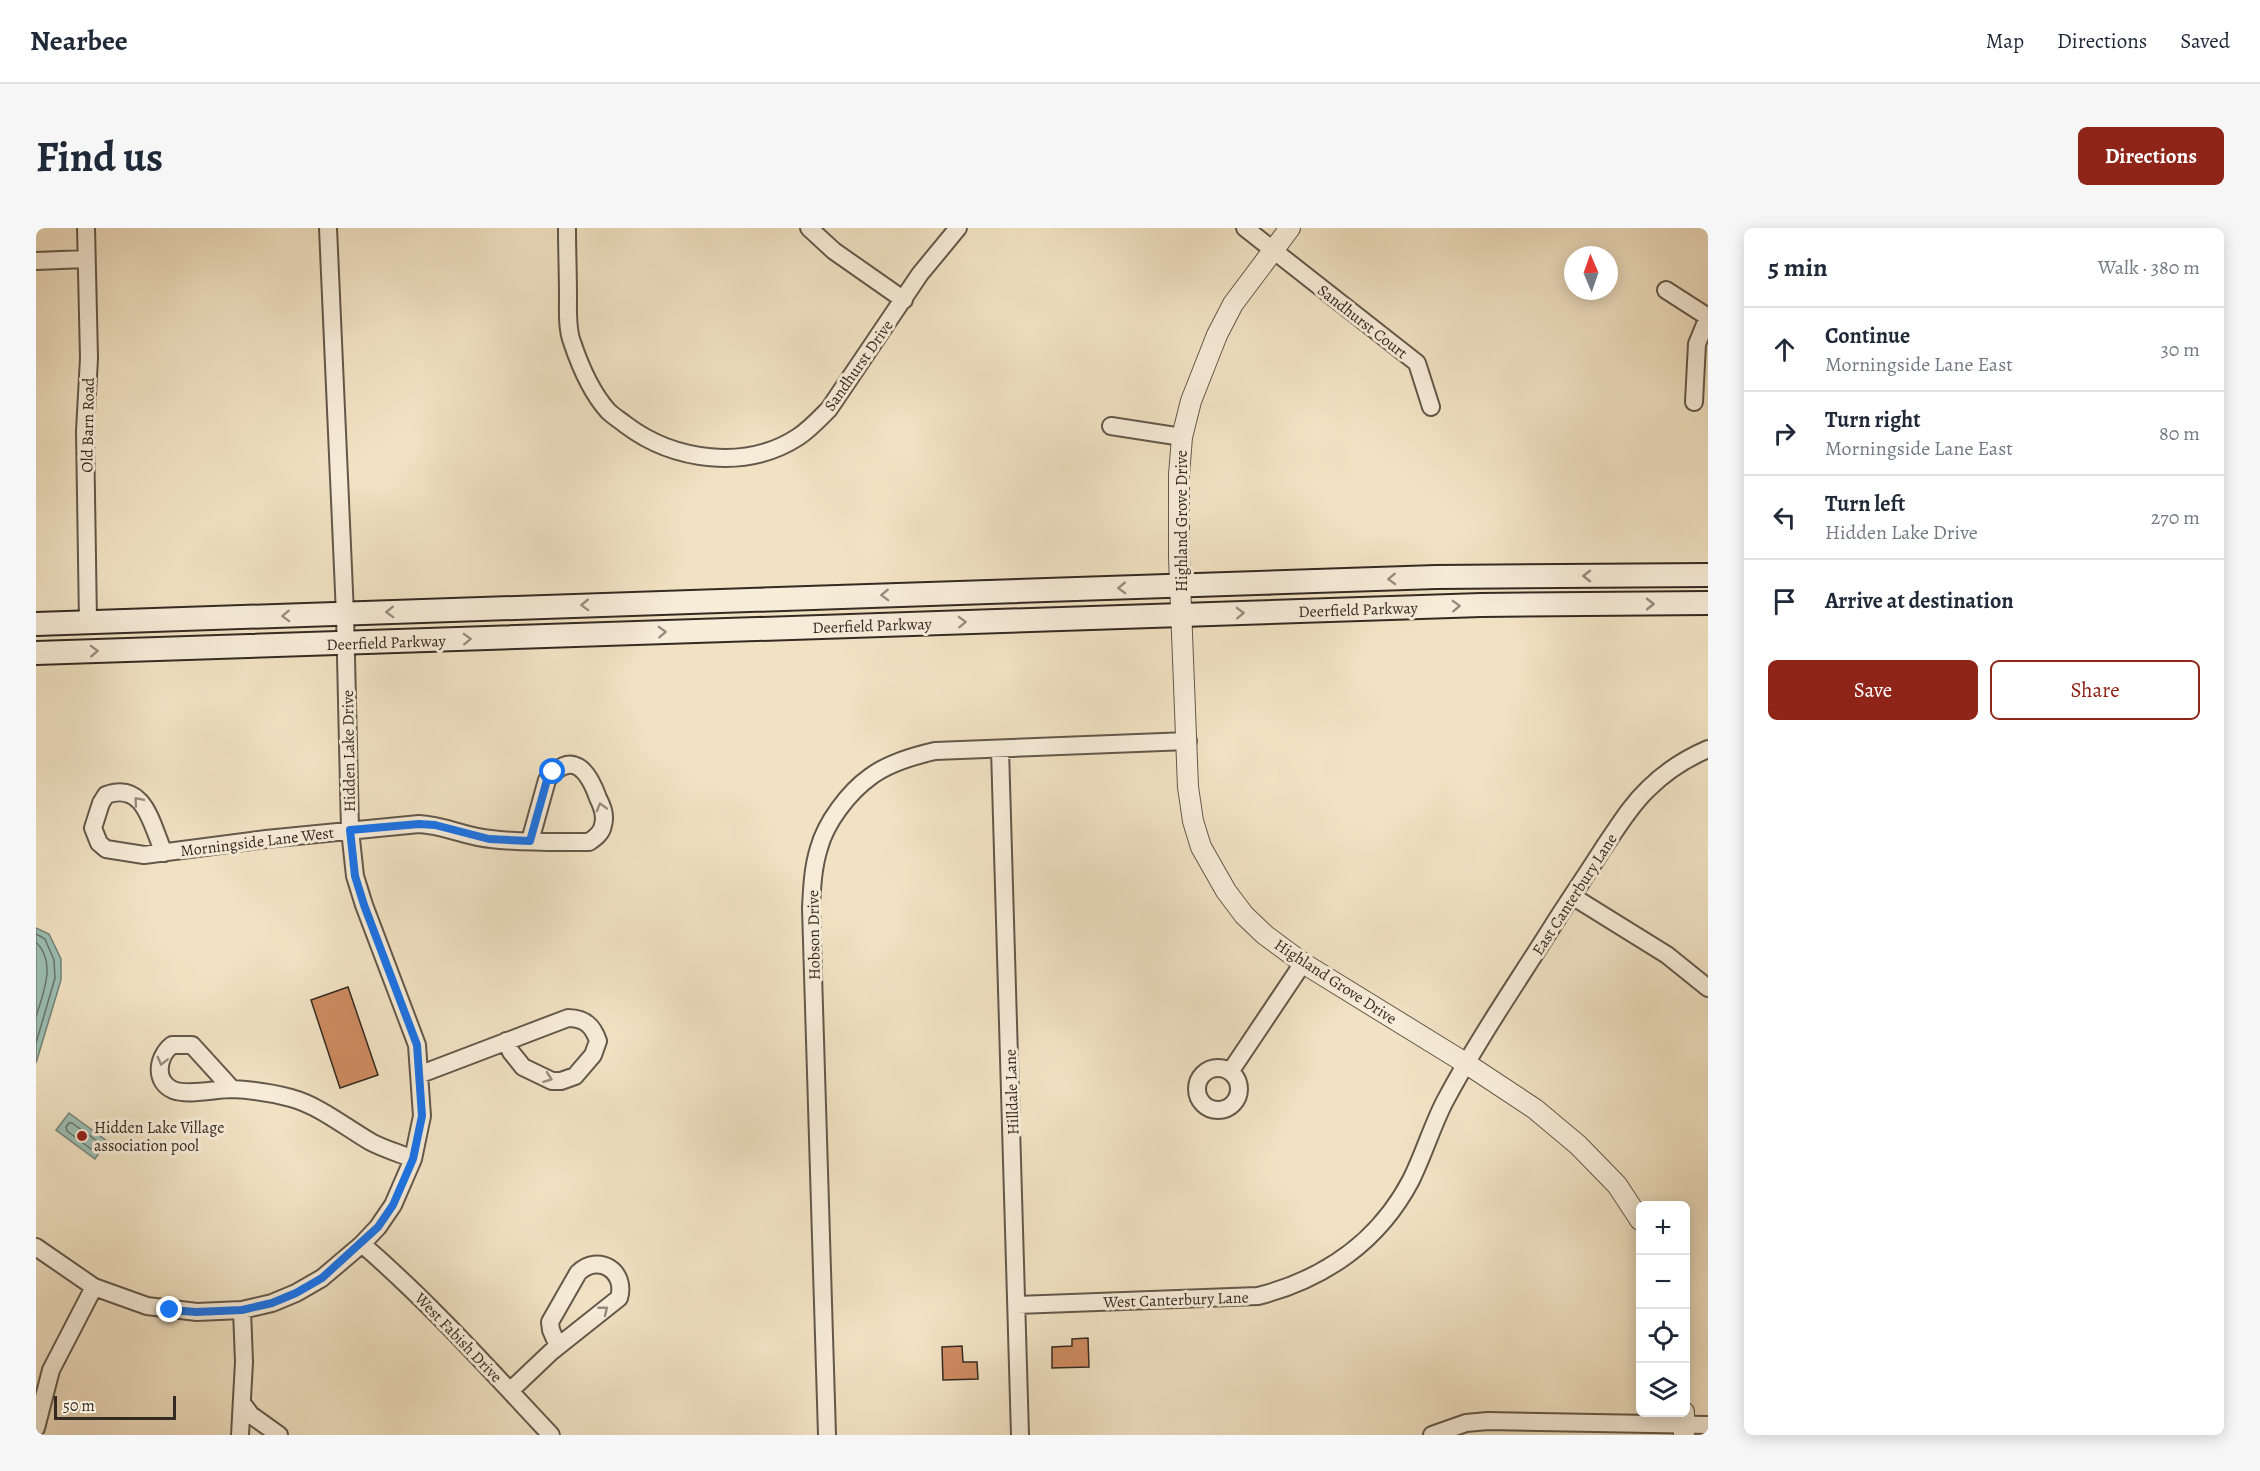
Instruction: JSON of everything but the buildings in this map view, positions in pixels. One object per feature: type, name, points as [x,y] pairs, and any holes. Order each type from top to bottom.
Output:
[{"type":"main road","name":"Deerfield Parkway","points":[[36,624],[1436,577],[1708,575]]},
{"type":"main road","name":"Deerfield Parkway","points":[[36,653],[1481,605],[1708,603]]},
{"type":"street","name":"Old Barn Road","points":[[86,228],[89,358],[85,431],[88,622]]},
{"type":"street","name":"Hidden Lake Drive","points":[[36,1247],[94,1287],[147,1306],[196,1312],[242,1310],[272,1303],[322,1278],[362,1244],[378,1227],[393,1205],[413,1159],[422,1116],[421,1074],[417,1045],[364,905],[355,876],[350,830],[345,614],[328,228]]},
{"type":"street","name":"Sandhurst Drive","points":[[567,228],[571,339],[590,384],[608,411],[640,435],[662,447],[685,454],[711,457],[739,456],[778,447],[797,437],[829,409],[920,274],[958,228]]},
{"type":"street","points":[[809,228],[834,251],[904,300]]},
{"type":"street","points":[[1245,228],[1272,251]]},
{"type":"street","name":"Highland Grove Drive","points":[[1290,228],[1233,304],[1217,335],[1191,401],[1182,437],[1179,475],[1180,586],[1188,786],[1193,822],[1201,847],[1226,891],[1244,915],[1265,935],[1303,963],[1467,1064],[1535,1109],[1578,1145],[1617,1185],[1636,1213]]},
{"type":"street","name":"Sandhurst Court","points":[[1272,251],[1417,363],[1431,407]]},
{"type":"street","points":[[36,261],[86,259]]},
{"type":"street","points":[[1666,290],[1708,317],[1697,344],[1694,402]]},
{"type":"street","name":"Highland Grove Drive","points":[[1111,426],[1182,437]]},
{"type":"street","name":"Hobson Drive","points":[[827,1435],[812,908],[813,874],[819,846],[839,808],[870,777],[912,756],[934,751],[1188,741]]},
{"type":"street","name":"Hilldale Lane","points":[[1000,749],[1020,1435]]},
{"type":"street","name":"East Canterbury Lane","points":[[1467,1064],[1572,896],[1631,807],[1667,773],[1708,749]]},
{"type":"street","name":"Morningside Lane West","points":[[164,853],[141,800],[130,792],[121,790],[106,795],[100,803],[93,828],[99,843],[106,849],[144,855],[164,853],[350,830],[427,824],[489,839],[530,841],[589,842],[601,831],[603,810],[586,771],[569,765],[553,772],[547,780],[530,841]]},
{"type":"street","points":[[1572,896],[1667,955],[1708,988]]},
{"type":"street","points":[[1230,1072],[1303,963]]},
{"type":"street","points":[[421,1074],[506,1041],[568,1018],[576,1018],[591,1025],[598,1041],[593,1055],[575,1076],[561,1082],[552,1082],[523,1067],[511,1052],[506,1041]]},
{"type":"street","name":"West Canterbury Lane","points":[[1017,1305],[1258,1296],[1285,1290],[1310,1279],[1338,1263],[1364,1244],[1397,1206],[1413,1177],[1446,1101],[1467,1064]]},
{"type":"street","points":[[232,1089],[292,1098],[310,1105],[373,1143],[413,1159]]},
{"type":"street","name":"West Fabish Drive","points":[[362,1244],[417,1293],[550,1435]]},
{"type":"street","points":[[510,1391],[558,1346],[619,1298],[620,1283],[617,1276],[606,1266],[590,1264],[578,1273],[552,1316],[551,1330],[558,1346]]},
{"type":"street","points":[[36,1428],[51,1370],[94,1287]]},
{"type":"street","points":[[240,1435],[244,1362],[242,1310]]},
{"type":"street","points":[[242,1403],[251,1414],[279,1435]]},
{"type":"street","points":[[1432,1435],[1466,1423],[1488,1421],[1708,1425]]},
{"type":"water","points":[[36,928],[49,934],[61,959],[61,980],[36,1063]]},
{"type":"water","name":"Hidden Lake Village association pool","points":[[69,1113],[107,1141],[95,1159],[56,1130]]},
{"type":"place","name":"Hidden Lake Village association pool","points":[[82,1136]]},
{"type":"route","points":[[170,1310],[196,1312],[242,1310],[272,1303],[322,1278],[378,1227],[393,1205],[413,1159],[422,1116],[421,1074],[417,1045],[364,905],[355,876],[350,830],[419,824],[435,825],[489,839],[530,841],[547,780],[553,772]]}]
